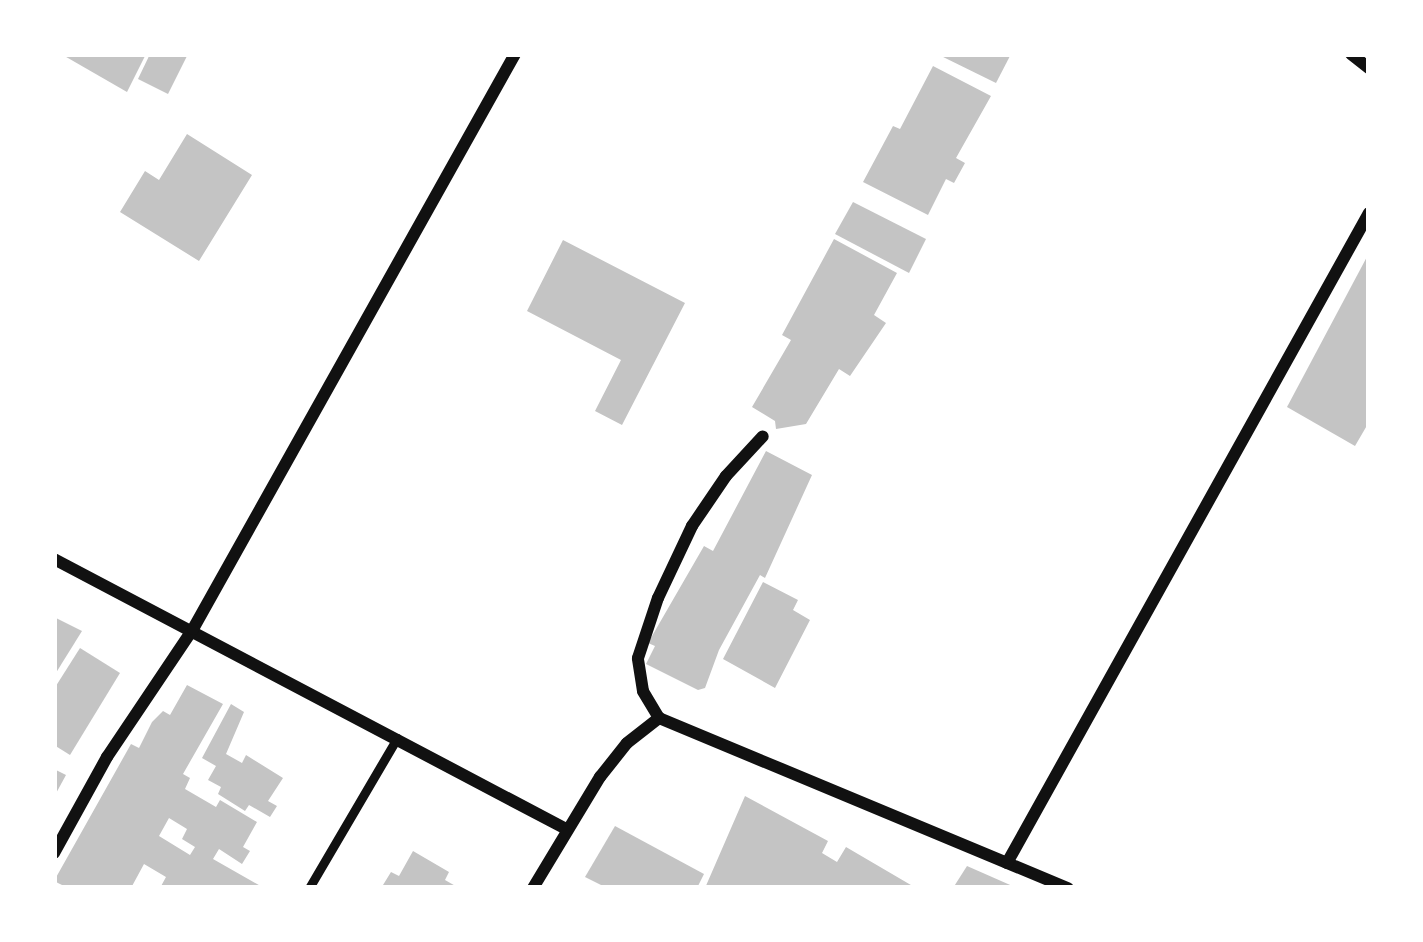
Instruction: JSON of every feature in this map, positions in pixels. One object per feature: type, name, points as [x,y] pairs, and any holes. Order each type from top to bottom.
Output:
[{"type":"street","points":[[54,853],[106,757],[193,629],[515,54]]},
{"type":"street","points":[[1351,54],[1369,68]]},
{"type":"street","points":[[1007,862],[1369,214]]},
{"type":"street","points":[[763,436],[726,476],[692,526],[658,598],[638,658],[644,691],[659,718],[1068,888]]},
{"type":"street","points":[[54,559],[566,829]]},
{"type":"street","points":[[533,888],[566,829],[627,742],[659,718]]},
{"type":"lane","points":[[309,888],[397,738]]},
{"type":"building","points":[[61,54],[146,54],[127,92]]},
{"type":"building","points":[[150,54],[188,54],[168,94],[138,79]]},
{"type":"building","points":[[937,54],[1011,54],[996,83]]},
{"type":"building","points":[[933,66],[991,96],[956,158],[965,163],[954,183],[946,179],[928,215],[863,182],[893,126],[900,129]]},
{"type":"building","points":[[187,134],[252,175],[199,261],[120,212],[145,171],[159,180]]},
{"type":"building","points":[[853,202],[926,239],[909,273],[835,234]]},
{"type":"building","points":[[834,239],[897,273],[874,315],[886,323],[850,376],[839,369],[806,424],[776,429],[775,421],[752,407],[791,340],[782,335]]},
{"type":"building","points":[[563,240],[685,303],[622,425],[595,411],[621,360],[527,311]]},
{"type":"building","points":[[1369,253],[1369,422],[1355,446],[1287,407]]},
{"type":"building","points":[[766,451],[812,475],[765,578],[760,575],[719,650],[705,688],[698,690],[646,664],[655,646],[648,643],[704,546],[713,551]]},
{"type":"building","points":[[763,582],[798,600],[793,610],[810,620],[775,688],[723,659]]},
{"type":"building","points":[[54,617],[82,631],[54,676]]},
{"type":"building","points":[[80,648],[120,673],[70,755],[54,745],[54,689]]},
{"type":"building","points":[[187,685],[223,704],[183,774],[190,778],[185,789],[216,807],[220,800],[257,822],[243,847],[250,851],[242,864],[219,849],[213,859],[264,888],[160,888],[166,877],[144,864],[131,888],[68,888],[54,881],[131,744],[139,748],[152,722],[163,711],[170,715]],"holes":[[[169,818],[187,829],[182,839],[195,847],[190,855],[159,836]]]},
{"type":"building","points":[[231,704],[244,712],[226,754],[242,763],[246,755],[283,778],[268,801],[277,806],[270,817],[249,805],[245,811],[218,794],[221,787],[208,780],[216,766],[202,758]]},
{"type":"building","points":[[54,769],[66,775],[54,797]]},
{"type":"building","points":[[745,796],[828,841],[822,853],[837,862],[846,847],[916,888],[705,888]]},
{"type":"building","points":[[615,826],[704,874],[697,888],[607,888],[585,877]]},
{"type":"building","points":[[413,851],[449,872],[445,880],[459,888],[383,885],[391,872],[399,876]]},
{"type":"building","points":[[967,866],[1017,888],[953,888]]}]
